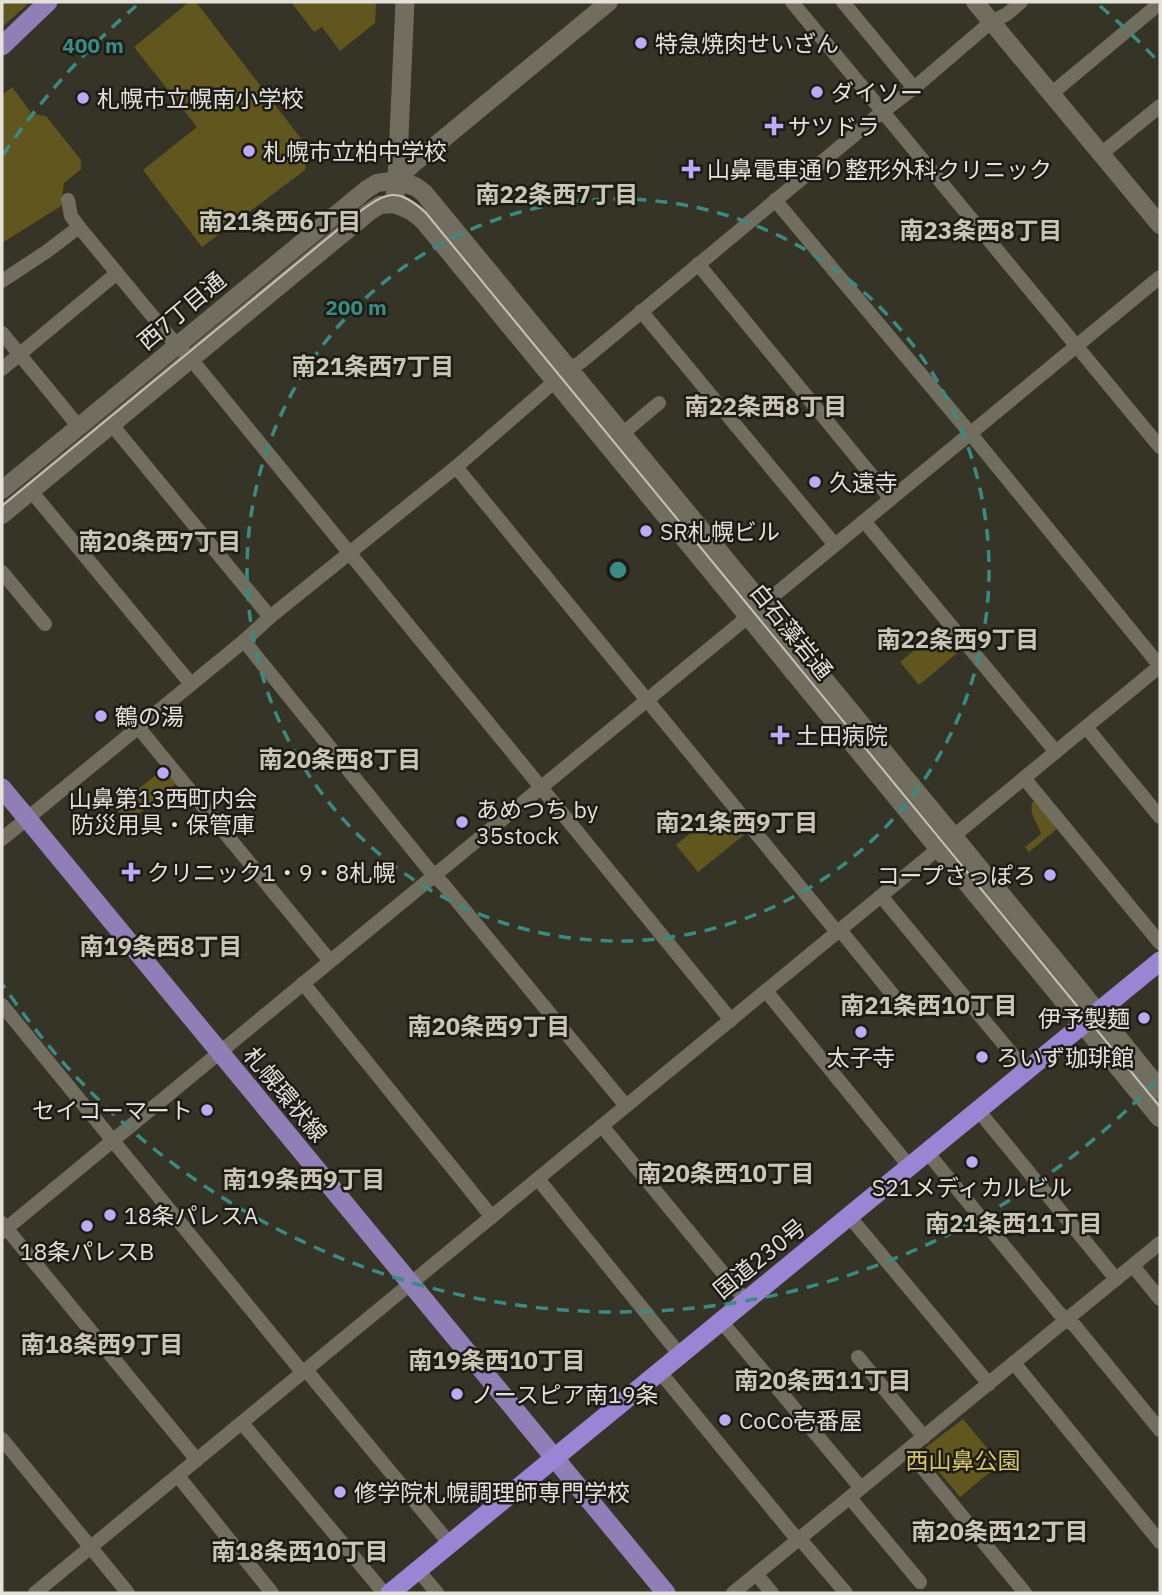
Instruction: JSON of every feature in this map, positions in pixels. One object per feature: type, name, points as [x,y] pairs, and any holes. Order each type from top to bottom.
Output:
[{"type":"highway","name":"国道230号","points":[[387,1593],[1160,961]]},
{"type":"main road","points":[[2,46],[48,2]]},
{"type":"main road","points":[[394,204],[405,2]]},
{"type":"main road","name":"白石藻岩通","points":[[397,180],[424,193],[562,375],[1090,1018],[1160,1118]]},
{"type":"main road","name":"白石藻岩通","points":[[394,204],[405,206],[424,221],[562,375],[622,434],[755,611]]},
{"type":"main road","name":"札幌環状線","points":[[2,788],[666,1593]]},
{"type":"main road","name":"白石藻岩通","points":[[1090,1018],[1160,1090]]},
{"type":"street","points":[[397,180],[609,2]]},
{"type":"street","points":[[792,2],[1160,447]]},
{"type":"street","points":[[843,2],[914,88]]},
{"type":"street","points":[[975,2],[1160,225]]},
{"type":"street","points":[[2,839],[456,467],[562,375],[775,200],[992,22],[1021,2]]},
{"type":"street","points":[[1051,94],[1158,4]]},
{"type":"street","points":[[1101,154],[1160,106]]},
{"type":"street","name":"西7丁目通","points":[[2,490],[367,189],[377,183],[397,180]]},
{"type":"street","points":[[68,200],[71,216],[79,227],[177,346],[191,359],[731,1020]]},
{"type":"street","points":[[35,1593],[1086,727],[1158,672],[970,433],[775,200]]},
{"type":"street","name":"西7丁目通","points":[[2,515],[369,212],[380,205],[394,204]]},
{"type":"street","points":[[2,281],[79,227]]},
{"type":"street","points":[[698,264],[891,499]]},
{"type":"street","points":[[2,369],[117,273]]},
{"type":"street","points":[[197,1460],[3,1227],[113,1140],[1160,277]]},
{"type":"street","points":[[641,311],[835,545]]},
{"type":"street","points":[[2,333],[79,427]]},
{"type":"street","points":[[622,434],[659,403]]},
{"type":"street","points":[[112,425],[270,617]]},
{"type":"street","points":[[456,467],[893,995]]},
{"type":"street","points":[[31,491],[191,684]]},
{"type":"street","points":[[863,521],[1056,752]]},
{"type":"street","points":[[2,572],[45,624]]},
{"type":"street","points":[[244,641],[626,1107]]},
{"type":"street","points":[[138,727],[330,961]]},
{"type":"street","points":[[1086,727],[1160,817]]},
{"type":"street","points":[[1024,778],[1160,943]]},
{"type":"street","points":[[881,896],[1026,1071]]},
{"type":"street","points":[[303,983],[492,1217]]},
{"type":"street","points":[[766,991],[909,1166]]},
{"type":"street","points":[[2,1005],[450,1544]]},
{"type":"street","points":[[978,1110],[1116,1279]]},
{"type":"street","points":[[602,1126],[746,1301]]},
{"type":"street","points":[[927,1152],[1059,1313],[1075,1326],[1160,1430]]},
{"type":"street","points":[[538,1179],[680,1355]]},
{"type":"street","points":[[849,1216],[989,1384]]},
{"type":"street","points":[[733,1593],[1160,1243]]},
{"type":"street","points":[[1133,1266],[1160,1299]]},
{"type":"street","points":[[721,1321],[856,1493],[920,1582]]},
{"type":"street","points":[[858,1357],[924,1437]]},
{"type":"street","points":[[1014,1363],[1160,1542]]},
{"type":"street","points":[[660,1371],[792,1533],[846,1593]]},
{"type":"street","points":[[242,1423],[387,1593]]},
{"type":"street","points":[[2,1439],[128,1593]]},
{"type":"street","points":[[908,1450],[1025,1593]]},
{"type":"street","points":[[178,1476],[272,1593]]},
{"type":"street","points":[[418,1570],[437,1593]]},
{"type":"street","points":[[756,1574],[772,1593]]},
{"type":"green space","points":[[2,2],[30,2],[2,27]]},
{"type":"green space","points":[[189,2],[196,2],[309,149],[305,170],[202,247],[143,170],[197,127],[134,47]]},
{"type":"green space","points":[[291,2],[376,2],[375,23],[340,51],[322,27],[314,32]]},
{"type":"green space","points":[[12,87],[32,114],[46,116],[81,160],[81,169],[64,183],[61,206],[2,243],[2,95]]},
{"type":"green space","points":[[943,626],[962,649],[919,685],[900,662]]},
{"type":"green space","points":[[163,769],[176,784],[127,823],[115,808]]},
{"type":"green space","points":[[1036,799],[1058,828],[1029,852],[1025,847],[1041,834],[1032,811],[1032,803]]},
{"type":"green space","points":[[721,808],[744,835],[698,872],[676,845]]},
{"type":"green space","name":"西山鼻公園","points":[[963,1419],[1000,1464],[960,1497],[925,1455],[926,1447]]},
{"type":"tram line","points":[[2,506],[358,213],[385,196],[408,199],[426,213],[1160,1107]]},
{"type":"place","name":"特急焼肉せいざん","points":[[641,43]]},
{"type":"place","name":"ダイソー","points":[[817,92]]},
{"type":"place","name":"札幌市立幌南小学校","points":[[83,98]]},
{"type":"place","name":"サツドラ","points":[[774,126]]},
{"type":"place","name":"札幌市立柏中学校","points":[[249,151]]},
{"type":"place","name":"山鼻電車通り整形外科クリニック","points":[[691,169]]},
{"type":"place","name":"久遠寺","points":[[815,482]]},
{"type":"place","name":"SR札幌ビル","points":[[646,531]]},
{"type":"place","name":"鶴の湯","points":[[101,716]]},
{"type":"place","name":"土田病院","points":[[780,735]]},
{"type":"place","name":"山鼻第13西町内会 防災用具・保管庫","points":[[163,773]]},
{"type":"place","name":"あめつち by 35stock","points":[[462,822]]},
{"type":"place","name":"クリニック1・9・8札幌","points":[[131,872]]},
{"type":"place","name":"コープさっぽろ","points":[[1050,875]]},
{"type":"place","name":"伊予製麺","points":[[1144,1018]]},
{"type":"place","name":"太子寺","points":[[861,1032]]},
{"type":"place","name":"ろいず珈琲館","points":[[982,1057]]},
{"type":"place","name":"セイコーマート","points":[[207,1110]]},
{"type":"place","name":"S21メディカルビル","points":[[972,1162]]},
{"type":"place","name":"18条パレスA","points":[[110,1215]]},
{"type":"place","name":"18条パレスB","points":[[87,1226]]},
{"type":"place","name":"ノースピア南19条","points":[[457,1394]]},
{"type":"place","name":"CoCo壱番屋","points":[[725,1420]]},
{"type":"place","name":"修学院札幌調理師専門学校","points":[[340,1492]]},
{"type":"district","name":"南22条西7丁目","points":[[557,194]]},
{"type":"district","name":"南21条西6丁目","points":[[280,221]]},
{"type":"district","name":"南23条西8丁目","points":[[981,230]]},
{"type":"district","name":"南21条西7丁目","points":[[373,366]]},
{"type":"district","name":"南22条西8丁目","points":[[766,406]]},
{"type":"district","name":"南20条西7丁目","points":[[160,541]]},
{"type":"district","name":"南22条西9丁目","points":[[958,639]]},
{"type":"district","name":"南20条西8丁目","points":[[340,759]]},
{"type":"district","name":"南21条西9丁目","points":[[737,822]]},
{"type":"district","name":"南19条西8丁目","points":[[161,946]]},
{"type":"district","name":"南21条西10丁目","points":[[929,1005]]},
{"type":"district","name":"南20条西9丁目","points":[[489,1026]]},
{"type":"district","name":"南20条西10丁目","points":[[726,1173]]},
{"type":"district","name":"南19条西9丁目","points":[[304,1179]]},
{"type":"district","name":"南21条西11丁目","points":[[1014,1223]]},
{"type":"district","name":"南18条西9丁目","points":[[102,1344]]},
{"type":"district","name":"南19条西10丁目","points":[[497,1360]]},
{"type":"district","name":"南20条西11丁目","points":[[823,1380]]},
{"type":"district","name":"南20条西12丁目","points":[[1000,1531]]},
{"type":"district","name":"南18条西10丁目","points":[[300,1551]]}]
